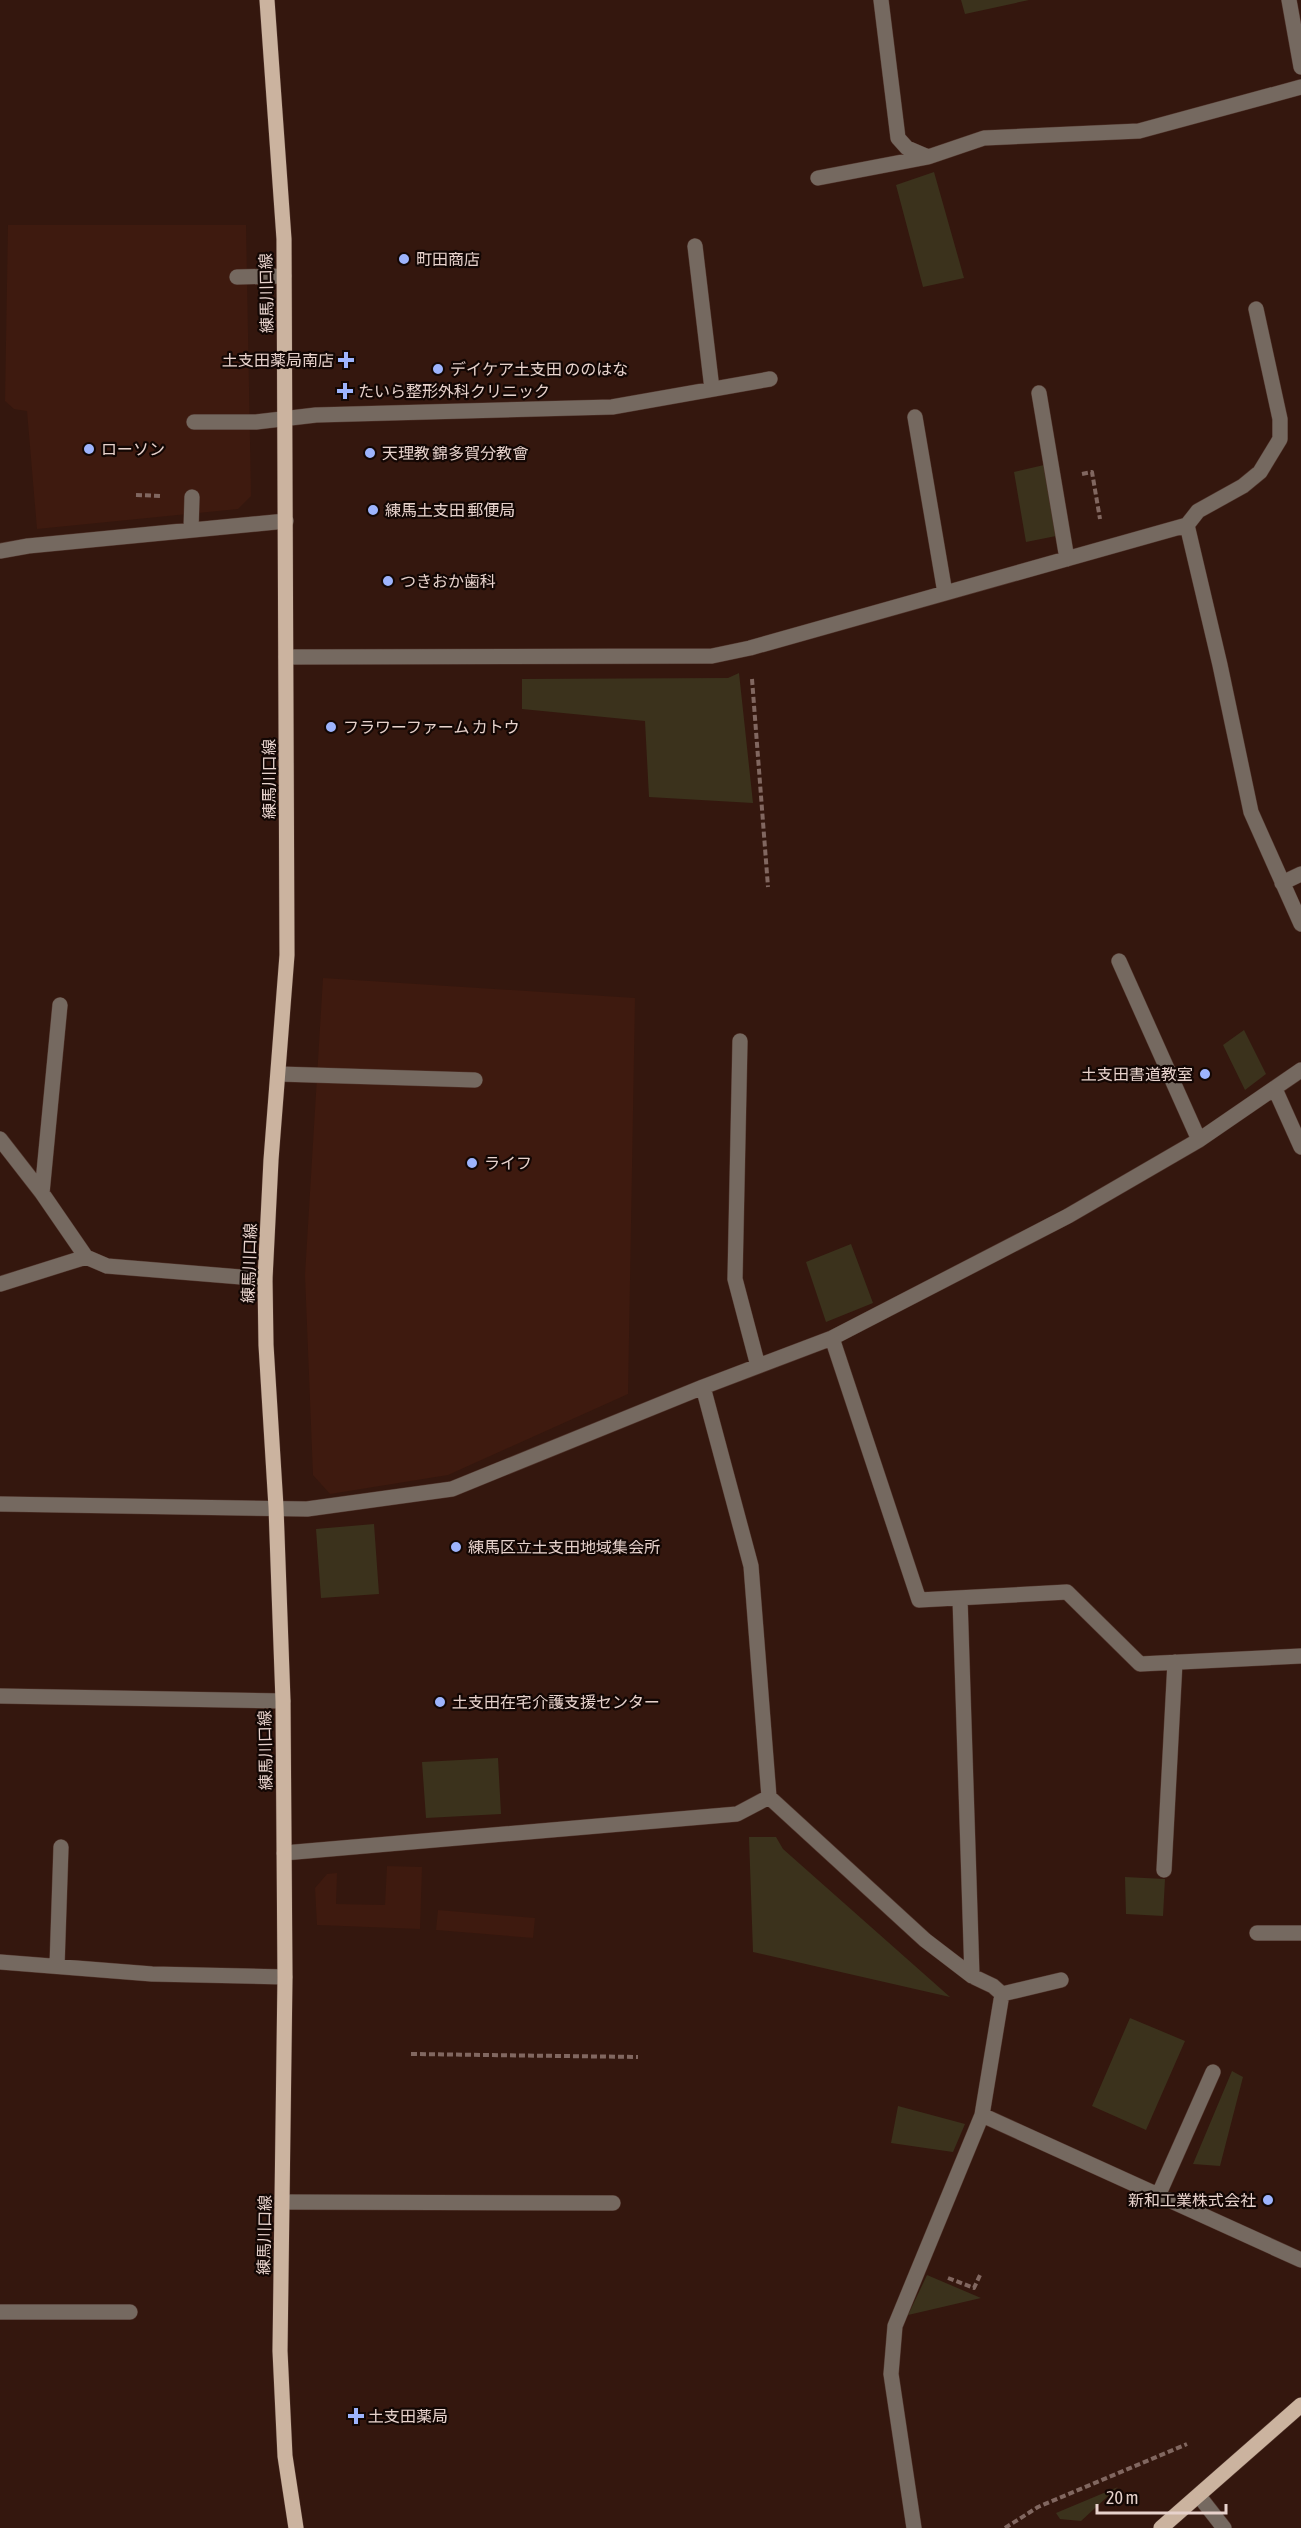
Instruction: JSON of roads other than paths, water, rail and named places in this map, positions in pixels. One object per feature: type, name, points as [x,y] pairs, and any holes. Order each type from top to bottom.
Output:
[{"type":"main road","name":"練馬川口線","points":[[267,0],[284,239],[287,955],[271,1160],[265,1279],[266,1345],[276,1507],[283,1701],[285,1977],[280,2351],[285,2456],[296,2528]]},
{"type":"main road","points":[[1161,2528],[1301,2406]]},
{"type":"street","points":[[881,0],[898,138],[907,148],[928,157]]},
{"type":"street","points":[[1288,0],[1301,67]]},
{"type":"street","points":[[818,178],[928,157],[984,138],[1139,131],[1301,87]]},
{"type":"street","points":[[695,246],[712,389]]},
{"type":"street","points":[[237,277],[284,276]]},
{"type":"street","points":[[286,657],[712,656],[750,648],[1187,525],[1198,511],[1243,486],[1260,472],[1280,439],[1280,419],[1256,309]]},
{"type":"street","points":[[194,422],[256,422],[286,417],[612,407],[770,379]]},
{"type":"street","points":[[1039,393],[1067,559]]},
{"type":"street","points":[[915,417],[945,593]]},
{"type":"street","points":[[191,530],[192,497]]},
{"type":"street","points":[[0,551],[28,546],[286,521]]},
{"type":"street","points":[[1187,525],[1251,812],[1301,924]]},
{"type":"street","points":[[1282,883],[1301,874]]},
{"type":"street","points":[[1119,961],[1199,1140]]},
{"type":"street","points":[[42,1193],[60,1005]]},
{"type":"street","points":[[740,1041],[735,1279],[758,1366]]},
{"type":"street","points":[[0,1504],[316,1509],[452,1489],[832,1338],[1068,1216],[1199,1140],[1301,1070]]},
{"type":"street","points":[[279,1074],[475,1080]]},
{"type":"street","points":[[1275,1089],[1301,1147]]},
{"type":"street","points":[[0,1139],[42,1193],[86,1257],[106,1266],[265,1279]]},
{"type":"street","points":[[0,1284],[86,1257]]},
{"type":"street","points":[[832,1338],[919,1600],[1067,1592],[1140,1664],[1301,1656]]},
{"type":"street","points":[[704,1387],[751,1566],[769,1797],[926,1940],[972,1976],[993,1986],[1002,1994]]},
{"type":"street","points":[[960,1598],[972,1976]]},
{"type":"street","points":[[1164,1870],[1175,1662]]},
{"type":"street","points":[[0,1696],[283,1701]]},
{"type":"street","points":[[284,1853],[736,1814],[769,1797]]},
{"type":"street","points":[[57,1966],[61,1847]]},
{"type":"street","points":[[1257,1933],[1301,1933]]},
{"type":"street","points":[[0,1962],[152,1974],[285,1977]]},
{"type":"street","points":[[1002,1994],[1061,1980]]},
{"type":"street","points":[[914,2528],[891,2374],[895,2326],[982,2115],[1002,1994]]},
{"type":"street","points":[[1158,2196],[1213,2072]]},
{"type":"street","points":[[982,2115],[1301,2260]]},
{"type":"street","points":[[282,2202],[613,2204]]},
{"type":"street","points":[[0,2312],[130,2312]]},
{"type":"street","points":[[1199,2496],[1224,2528]]},
{"type":"place","name":"町田商店","points":[[404,259]]},
{"type":"place","name":"土支田薬局南店","points":[[346,360]]},
{"type":"place","name":"デイケア土支田 ののはな","points":[[438,369]]},
{"type":"place","name":"たいら整形外科クリニック","points":[[345,391]]},
{"type":"place","name":"ローソン","points":[[89,449]]},
{"type":"place","name":"天理教 錦多賀分教會","points":[[370,453]]},
{"type":"place","name":"練馬土支田 郵便局","points":[[373,510]]},
{"type":"place","name":"つきおか歯科","points":[[388,581]]},
{"type":"place","name":"フラワーファーム カトウ","points":[[331,727]]},
{"type":"place","name":"土支田書道教室","points":[[1205,1074]]},
{"type":"place","name":"ライフ","points":[[472,1163]]},
{"type":"place","name":"練馬区立土支田地域集会所","points":[[456,1547]]},
{"type":"place","name":"土支田在宅介護支援センター","points":[[440,1702]]},
{"type":"place","name":"新和工業株式会社","points":[[1268,2200]]},
{"type":"place","name":"土支田薬局","points":[[356,2416]]}]
